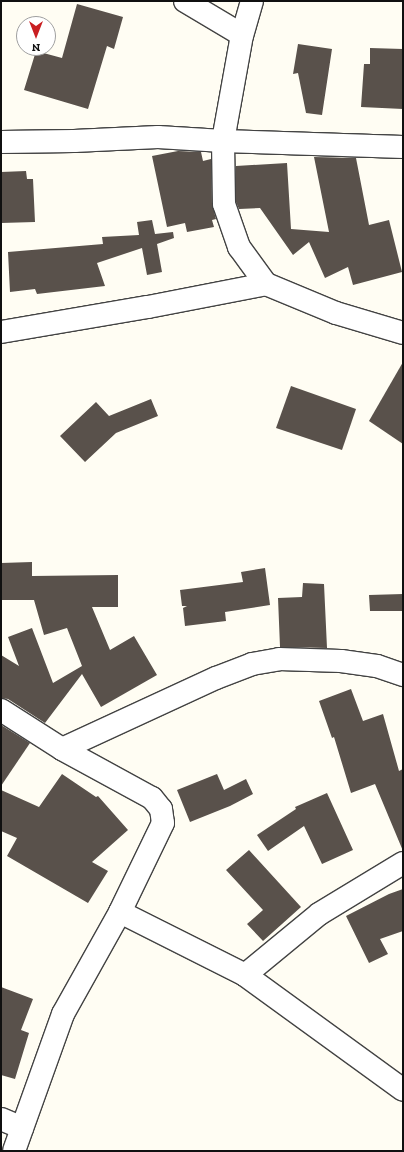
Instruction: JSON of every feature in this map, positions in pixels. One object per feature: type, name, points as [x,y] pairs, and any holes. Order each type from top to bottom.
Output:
[{"type":"street","points":[[185,1],[242,35]]},
{"type":"street","points":[[252,1],[242,35],[224,141],[224,204],[239,247],[266,284],[336,313],[403,334]]},
{"type":"street","points":[[1,142],[82,141],[158,136],[224,141],[403,147]]},
{"type":"street","points":[[1,332],[140,309],[266,284]]},
{"type":"street","points":[[62,748],[216,678],[252,664],[279,659],[341,661],[377,666],[403,674]]},
{"type":"street","points":[[1,710],[62,748],[152,798],[161,809],[163,823],[120,912],[63,1014],[14,1151]]},
{"type":"street","points":[[245,975],[319,914],[403,863]]},
{"type":"street","points":[[120,912],[245,975],[403,1090]]},
{"type":"street","points":[[1,1119],[22,1128]]},
{"type":"building","points":[[77,4],[123,17],[114,49],[107,46],[88,109],[24,90],[34,56],[55,56],[62,58]]},
{"type":"building","points":[[298,44],[332,49],[322,115],[306,113],[298,73],[293,74]]},
{"type":"building","points":[[370,48],[403,49],[403,109],[361,107],[364,64],[370,64]]},
{"type":"building","points":[[178,151],[201,152],[203,161],[211,159],[212,204],[216,219],[212,220],[214,227],[187,232],[185,223],[167,227],[152,156]]},
{"type":"building","points":[[314,157],[356,158],[369,225],[389,220],[402,272],[353,285],[348,267],[325,278],[309,242],[293,255],[260,208],[239,209],[236,202],[236,166],[287,163],[291,229],[329,232]]},
{"type":"building","points":[[26,171],[27,179],[33,179],[35,222],[1,223],[1,172]]},
{"type":"building","points":[[152,220],[155,234],[173,232],[174,238],[157,244],[162,272],[147,275],[142,248],[97,263],[105,286],[37,294],[35,289],[10,292],[8,252],[103,244],[102,237],[139,235],[137,222]]},
{"type":"building","points":[[403,362],[403,444],[369,421]]},
{"type":"building","points":[[291,386],[356,409],[342,450],[276,428]]},
{"type":"building","points":[[151,399],[158,416],[116,433],[85,462],[60,436],[96,402],[109,416]]},
{"type":"building","points":[[32,562],[32,576],[118,575],[118,607],[92,607],[110,650],[134,636],[157,675],[101,707],[82,674],[45,723],[8,699],[1,698],[1,655],[19,666],[8,637],[32,628],[53,683],[82,666],[67,628],[44,635],[34,600],[1,600],[1,563]]},
{"type":"building","points":[[265,568],[270,605],[225,612],[226,621],[185,626],[183,608],[187,606],[182,606],[180,590],[243,582],[241,572]]},
{"type":"building","points":[[303,583],[324,584],[327,648],[280,647],[278,598],[302,597]]},
{"type":"building","points":[[403,594],[403,611],[370,611],[369,595]]},
{"type":"building","points":[[351,689],[363,721],[383,714],[399,771],[403,769],[403,851],[375,784],[351,793],[334,737],[332,738],[319,701]]},
{"type":"building","points":[[1,725],[30,743],[1,786]]},
{"type":"building","points":[[62,774],[96,797],[98,796],[128,830],[92,862],[108,871],[88,903],[7,856],[17,838],[1,831],[1,790],[39,807]]},
{"type":"building","points":[[217,774],[224,790],[246,779],[253,794],[230,806],[190,822],[177,790]]},
{"type":"building","points":[[327,793],[353,850],[322,864],[304,826],[268,851],[257,835],[296,809],[295,807]]},
{"type":"building","points":[[249,850],[301,907],[263,941],[247,924],[263,910],[226,870]]},
{"type":"building","points":[[403,889],[403,931],[380,939],[388,954],[369,963],[346,916],[389,894]]},
{"type":"building","points":[[1,987],[33,999],[21,1030],[29,1033],[15,1079],[1,1075]]}]
